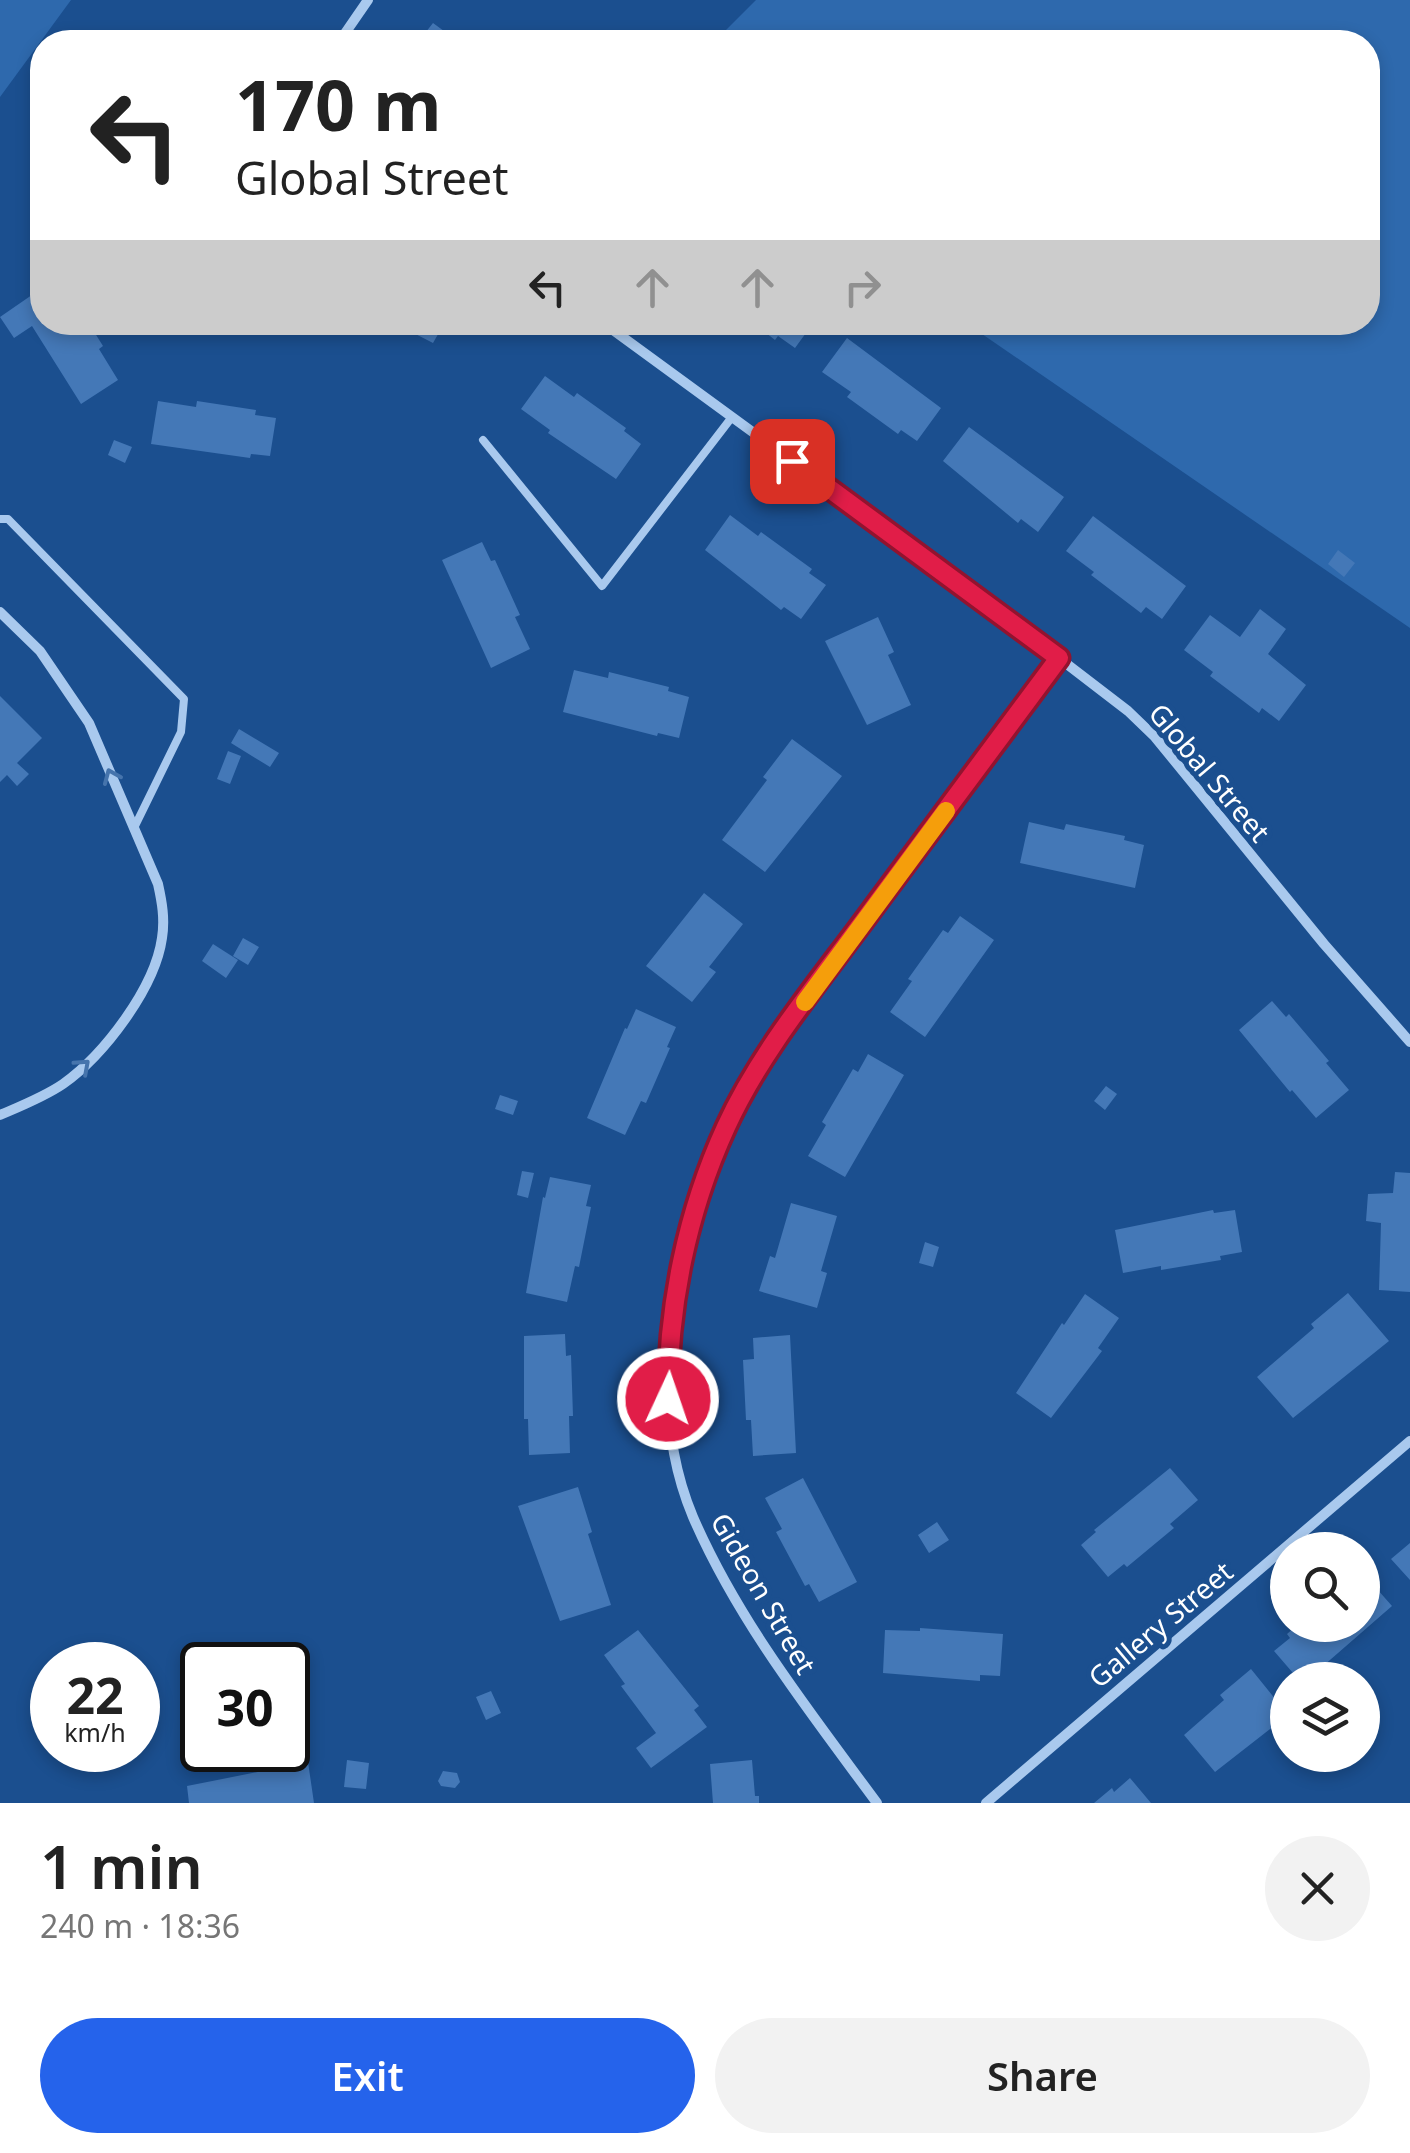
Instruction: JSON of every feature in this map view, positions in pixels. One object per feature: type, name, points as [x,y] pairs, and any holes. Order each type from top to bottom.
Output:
[{"type":"street","points":[[347,30],[368,0]]},
{"type":"street","name":"Global Street","points":[[620,335],[1128,711],[1155,738],[1410,1042]]},
{"type":"street","points":[[0,612],[40,651],[89,722],[158,884],[164,911],[162,940],[153,969],[106,1045],[63,1084],[0,1115]]},
{"type":"street","name":"Gideon Street","points":[[877,1803],[769,1654],[692,1514],[668,1423],[668,1375],[684,1250],[700,1191],[727,1124],[750,1084],[827,971],[1059,658]]},
{"type":"street","name":"Gallery Street","points":[[986,1803],[1410,1441]]},
{"type":"lane","points":[[483,440],[602,586],[732,416]]},
{"type":"lane","points":[[0,519],[8,519],[184,700],[181,732],[134,828]]},
{"type":"shaded area","points":[[0,0],[71,0],[49,30],[30,30],[30,56],[0,97]]},
{"type":"shaded area","points":[[756,0],[1410,0],[1410,628],[983,335],[1380,335],[1380,30],[726,30]]},
{"type":"building","points":[[30,296],[30,327],[14,338],[0,317]]},
{"type":"building","points":[[38,335],[96,335],[103,346],[99,349],[118,380],[81,404]]},
{"type":"building","points":[[417,335],[438,335],[433,343]]},
{"type":"building","points":[[769,335],[804,335],[795,348],[778,336],[775,340]]},
{"type":"building","points":[[847,338],[941,408],[917,441],[901,430],[898,434],[847,397],[851,392],[822,372]]},
{"type":"building","points":[[545,376],[574,397],[577,393],[626,428],[624,431],[641,444],[616,479],[548,433],[550,430],[521,409]]},
{"type":"building","points":[[158,401],[196,407],[197,401],[256,410],[255,415],[276,418],[270,456],[251,454],[250,458],[151,444]]},
{"type":"building","points":[[969,427],[1064,497],[1038,532],[1021,519],[1018,523],[943,461]]},
{"type":"building","points":[[114,440],[132,447],[125,463],[108,455]]},
{"type":"building","points":[[730,515],[812,569],[809,573],[826,585],[801,619],[784,607],[781,610],[705,550]]},
{"type":"building","points":[[1093,516],[1186,586],[1162,619],[1146,607],[1141,613],[1066,551]]},
{"type":"building","points":[[482,542],[491,561],[495,560],[520,615],[515,617],[530,649],[491,668],[442,560]]},
{"type":"building","points":[[1338,550],[1355,563],[1344,577],[1328,564]]},
{"type":"building","points":[[1260,609],[1286,629],[1268,654],[1306,685],[1279,721],[1262,708],[1259,713],[1210,676],[1213,672],[1184,650],[1210,615],[1240,637]]},
{"type":"building","points":[[878,617],[894,652],[888,655],[911,705],[867,725],[825,641]]},
{"type":"building","points":[[574,670],[608,678],[609,672],[669,687],[668,691],[689,697],[679,738],[563,712]]},
{"type":"building","points":[[0,696],[42,738],[17,763],[29,774],[17,786],[7,775],[0,782]]},
{"type":"building","points":[[239,729],[279,753],[270,767],[231,743]]},
{"type":"building","points":[[792,739],[842,776],[765,872],[722,840]]},
{"type":"building","points":[[228,751],[241,756],[230,784],[217,779]]},
{"type":"building","points":[[1029,822],[1064,830],[1066,824],[1125,836],[1124,840],[1144,845],[1135,888],[1020,863]]},
{"type":"building","points":[[704,893],[743,924],[709,967],[716,972],[692,1002],[646,966]]},
{"type":"building","points":[[960,916],[994,940],[925,1037],[890,1012],[943,930],[948,933]]},
{"type":"building","points":[[243,938],[259,947],[248,965],[233,956]]},
{"type":"building","points":[[213,944],[238,960],[226,978],[202,961]]},
{"type":"building","points":[[1272,1001],[1286,1017],[1289,1014],[1349,1090],[1316,1118],[1239,1030]]},
{"type":"building","points":[[636,1009],[676,1027],[646,1103],[641,1101],[625,1135],[587,1118]]},
{"type":"building","points":[[868,1054],[904,1075],[845,1177],[808,1156],[826,1125],[822,1122],[853,1069],[858,1072]]},
{"type":"building","points":[[1106,1086],[1117,1094],[1105,1110],[1094,1101]]},
{"type":"building","points":[[500,1095],[518,1101],[513,1115],[495,1109]]},
{"type":"building","points":[[522,1171],[534,1173],[528,1198],[517,1195]]},
{"type":"building","points":[[1395,1172],[1410,1173],[1410,1292],[1379,1290],[1381,1223],[1366,1221],[1368,1194],[1393,1193]]},
{"type":"building","points":[[550,1177],[591,1185],[586,1206],[591,1207],[579,1267],[575,1266],[567,1302],[526,1293]]},
{"type":"building","points":[[791,1203],[837,1216],[821,1271],[827,1273],[817,1308],[759,1291],[770,1256],[775,1258]]},
{"type":"building","points":[[1213,1210],[1235,1210],[1242,1252],[1220,1256],[1221,1260],[1123,1273],[1115,1230]]},
{"type":"building","points":[[925,1242],[939,1247],[933,1267],[919,1263]]},
{"type":"building","points":[[1348,1293],[1389,1341],[1293,1418],[1257,1377]]},
{"type":"building","points":[[1085,1294],[1119,1318],[1098,1348],[1102,1351],[1051,1418],[1016,1393]]},
{"type":"building","points":[[565,1334],[566,1356],[571,1355],[570,1453],[529,1455],[528,1419],[524,1419],[524,1336]]},
{"type":"building","points":[[790,1335],[796,1453],[753,1456],[751,1420],[746,1420],[743,1360],[754,1359],[753,1338]]},
{"type":"building","points":[[1170,1468],[1198,1500],[1170,1524],[1174,1528],[1127,1567],[1124,1564],[1108,1577],[1081,1545]]},
{"type":"building","points":[[803,1478],[857,1582],[819,1602],[809,1584],[805,1586],[776,1532],[782,1529],[765,1498]]},
{"type":"building","points":[[578,1487],[592,1532],[588,1534],[611,1605],[560,1621],[518,1506]]},
{"type":"building","points":[[937,1522],[949,1540],[929,1553],[918,1535]]},
{"type":"building","points":[[1410,1543],[1410,1580],[1391,1559]]},
{"type":"building","points":[[1380,1592],[1392,1606],[1380,1616]]},
{"type":"building","points":[[920,1628],[1003,1634],[1000,1676],[980,1675],[980,1681],[883,1673],[885,1630]]},
{"type":"building","points":[[638,1630],[699,1706],[694,1710],[707,1727],[651,1768],[636,1748],[656,1733],[621,1686],[625,1684],[604,1655]]},
{"type":"building","points":[[1285,1642],[1351,1642],[1328,1662],[1283,1662],[1274,1651]]},
{"type":"building","points":[[1251,1669],[1270,1693],[1270,1729],[1215,1772],[1184,1735],[1224,1700],[1220,1695]]},
{"type":"building","points":[[491,1691],[501,1713],[486,1720],[476,1697]]},
{"type":"building","points":[[347,1760],[369,1763],[366,1789],[344,1787]]},
{"type":"building","points":[[752,1760],[759,1803],[713,1803],[710,1764]]},
{"type":"building","points":[[443,1771],[457,1773],[460,1782],[455,1788],[441,1786],[438,1781]]},
{"type":"building","points":[[258,1772],[309,1772],[314,1803],[189,1803],[187,1786]]},
{"type":"building","points":[[1130,1778],[1151,1803],[1094,1803],[1112,1788],[1114,1792]]},
{"type":"slow traffic","points":[[805,1002],[946,811]]},
{"type":"route","points":[[668,1399],[684,1250],[700,1191],[727,1124],[783,1032],[1059,658],[792,461]]}]
